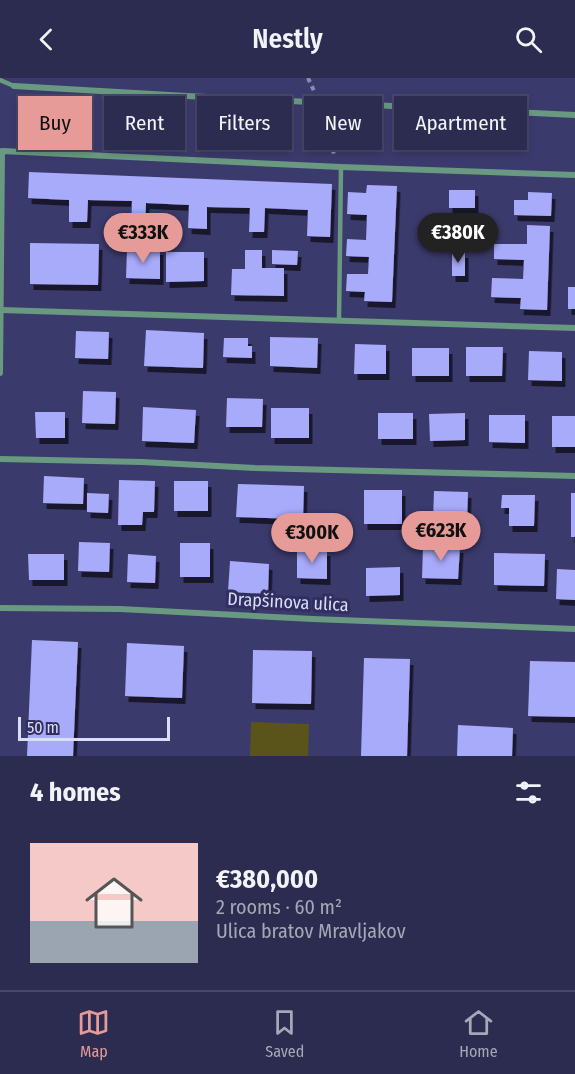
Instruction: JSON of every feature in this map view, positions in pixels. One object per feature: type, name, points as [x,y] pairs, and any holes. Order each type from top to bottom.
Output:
[{"type":"street","points":[[14,86],[304,101]]},
{"type":"street","points":[[382,105],[575,115]]},
{"type":"street","points":[[0,373],[2,151],[575,175]]},
{"type":"street","points":[[1,310],[575,328]]},
{"type":"street","points":[[0,459],[575,476]]},
{"type":"street","name":"Drapšinova ulica","points":[[0,608],[120,609],[575,629]]},
{"type":"lane","points":[[0,80],[14,86]]},
{"type":"lane","points":[[339,320],[341,166]]},
{"type":"path","points":[[308,78],[316,96]]},
{"type":"path","points":[[333,150],[341,166]]},
{"type":"shaded area","points":[[251,722],[309,724],[308,756],[250,756]]},
{"type":"building","points":[[29,172],[332,184],[330,237],[307,236],[308,210],[265,208],[264,232],[249,232],[250,208],[207,207],[207,229],[188,228],[189,205],[146,203],[145,227],[131,227],[132,201],[88,200],[87,222],[69,222],[69,200],[28,198]]},
{"type":"building","points":[[367,185],[397,186],[392,302],[364,301],[365,292],[346,291],[347,274],[368,274],[369,257],[346,256],[347,239],[366,240],[367,215],[347,214],[348,192],[366,193]]},
{"type":"building","points":[[449,190],[475,190],[475,208],[449,208]]},
{"type":"building","points":[[528,192],[552,193],[551,216],[514,215],[514,200],[528,200]]},
{"type":"building","points":[[527,225],[550,226],[547,310],[520,309],[521,298],[491,297],[492,278],[523,279],[524,260],[494,259],[494,244],[527,244]]},
{"type":"building","points":[[30,243],[99,244],[98,285],[30,284]]},
{"type":"building","points":[[127,249],[160,249],[160,279],[126,278]]},
{"type":"building","points":[[245,250],[262,250],[262,268],[284,268],[284,296],[231,295],[232,269],[245,269]]},
{"type":"building","points":[[272,250],[298,251],[297,265],[272,264]]},
{"type":"building","points":[[166,252],[204,252],[204,281],[166,282]]},
{"type":"building","points":[[452,252],[465,252],[465,276],[452,276]]},
{"type":"building","points":[[568,287],[575,287],[575,309],[568,309]]},
{"type":"building","points":[[146,330],[204,333],[203,368],[144,366]]},
{"type":"building","points":[[76,331],[109,332],[108,359],[75,358]]},
{"type":"building","points":[[270,337],[318,338],[317,368],[270,366]]},
{"type":"building","points":[[224,338],[248,338],[248,346],[252,346],[252,358],[223,357]]},
{"type":"building","points":[[355,344],[386,345],[386,374],[354,374]]},
{"type":"building","points":[[466,347],[503,347],[502,376],[466,376]]},
{"type":"building","points":[[412,348],[449,348],[449,376],[412,376]]},
{"type":"building","points":[[529,351],[562,352],[562,381],[528,380]]},
{"type":"building","points":[[83,391],[116,392],[115,424],[82,423]]},
{"type":"building","points":[[227,398],[263,399],[262,427],[226,427]]},
{"type":"building","points":[[143,407],[196,410],[194,443],[142,441]]},
{"type":"building","points":[[271,408],[309,408],[309,438],[271,438]]},
{"type":"building","points":[[35,412],[65,412],[65,438],[36,438]]},
{"type":"building","points":[[378,413],[413,413],[413,439],[378,439]]},
{"type":"building","points":[[465,413],[465,440],[430,441],[429,414]]},
{"type":"building","points":[[489,415],[525,415],[525,443],[489,442]]},
{"type":"building","points":[[552,416],[575,416],[575,447],[552,447]]},
{"type":"building","points":[[44,476],[84,478],[83,504],[43,503]]},
{"type":"building","points":[[119,480],[155,481],[154,512],[143,512],[142,525],[118,525]]},
{"type":"building","points":[[174,481],[208,481],[208,511],[174,511]]},
{"type":"building","points":[[238,484],[304,486],[303,519],[236,517]]},
{"type":"building","points":[[364,490],[402,490],[402,524],[364,524]]},
{"type":"building","points":[[434,491],[468,492],[467,522],[433,521]]},
{"type":"building","points":[[87,493],[109,494],[108,513],[87,512]]},
{"type":"building","points":[[571,493],[575,493],[575,537],[571,537]]},
{"type":"building","points":[[502,495],[535,495],[534,526],[509,526],[509,508],[501,508]]},
{"type":"building","points":[[79,542],[110,543],[109,572],[78,571]]},
{"type":"building","points":[[180,543],[210,543],[210,577],[180,577]]},
{"type":"building","points":[[423,546],[460,547],[458,579],[422,578]]},
{"type":"building","points":[[297,549],[327,550],[327,579],[297,578]]},
{"type":"building","points":[[494,553],[545,554],[544,586],[494,585]]},
{"type":"building","points":[[28,554],[64,554],[64,580],[29,580]]},
{"type":"building","points":[[128,554],[156,556],[155,583],[127,582]]},
{"type":"building","points":[[230,561],[269,564],[268,594],[228,592]]},
{"type":"building","points":[[400,567],[400,595],[366,596],[366,568]]},
{"type":"building","points":[[557,569],[575,570],[575,600],[556,599]]},
{"type":"building","points":[[32,640],[78,642],[73,756],[27,756]]},
{"type":"building","points":[[127,643],[184,646],[182,698],[125,696]]},
{"type":"building","points":[[253,650],[312,651],[311,704],[252,703]]},
{"type":"building","points":[[364,658],[410,659],[407,756],[361,756]]},
{"type":"building","points":[[530,661],[575,662],[575,717],[528,716]]},
{"type":"building","points":[[458,725],[513,728],[512,756],[457,756]]}]
